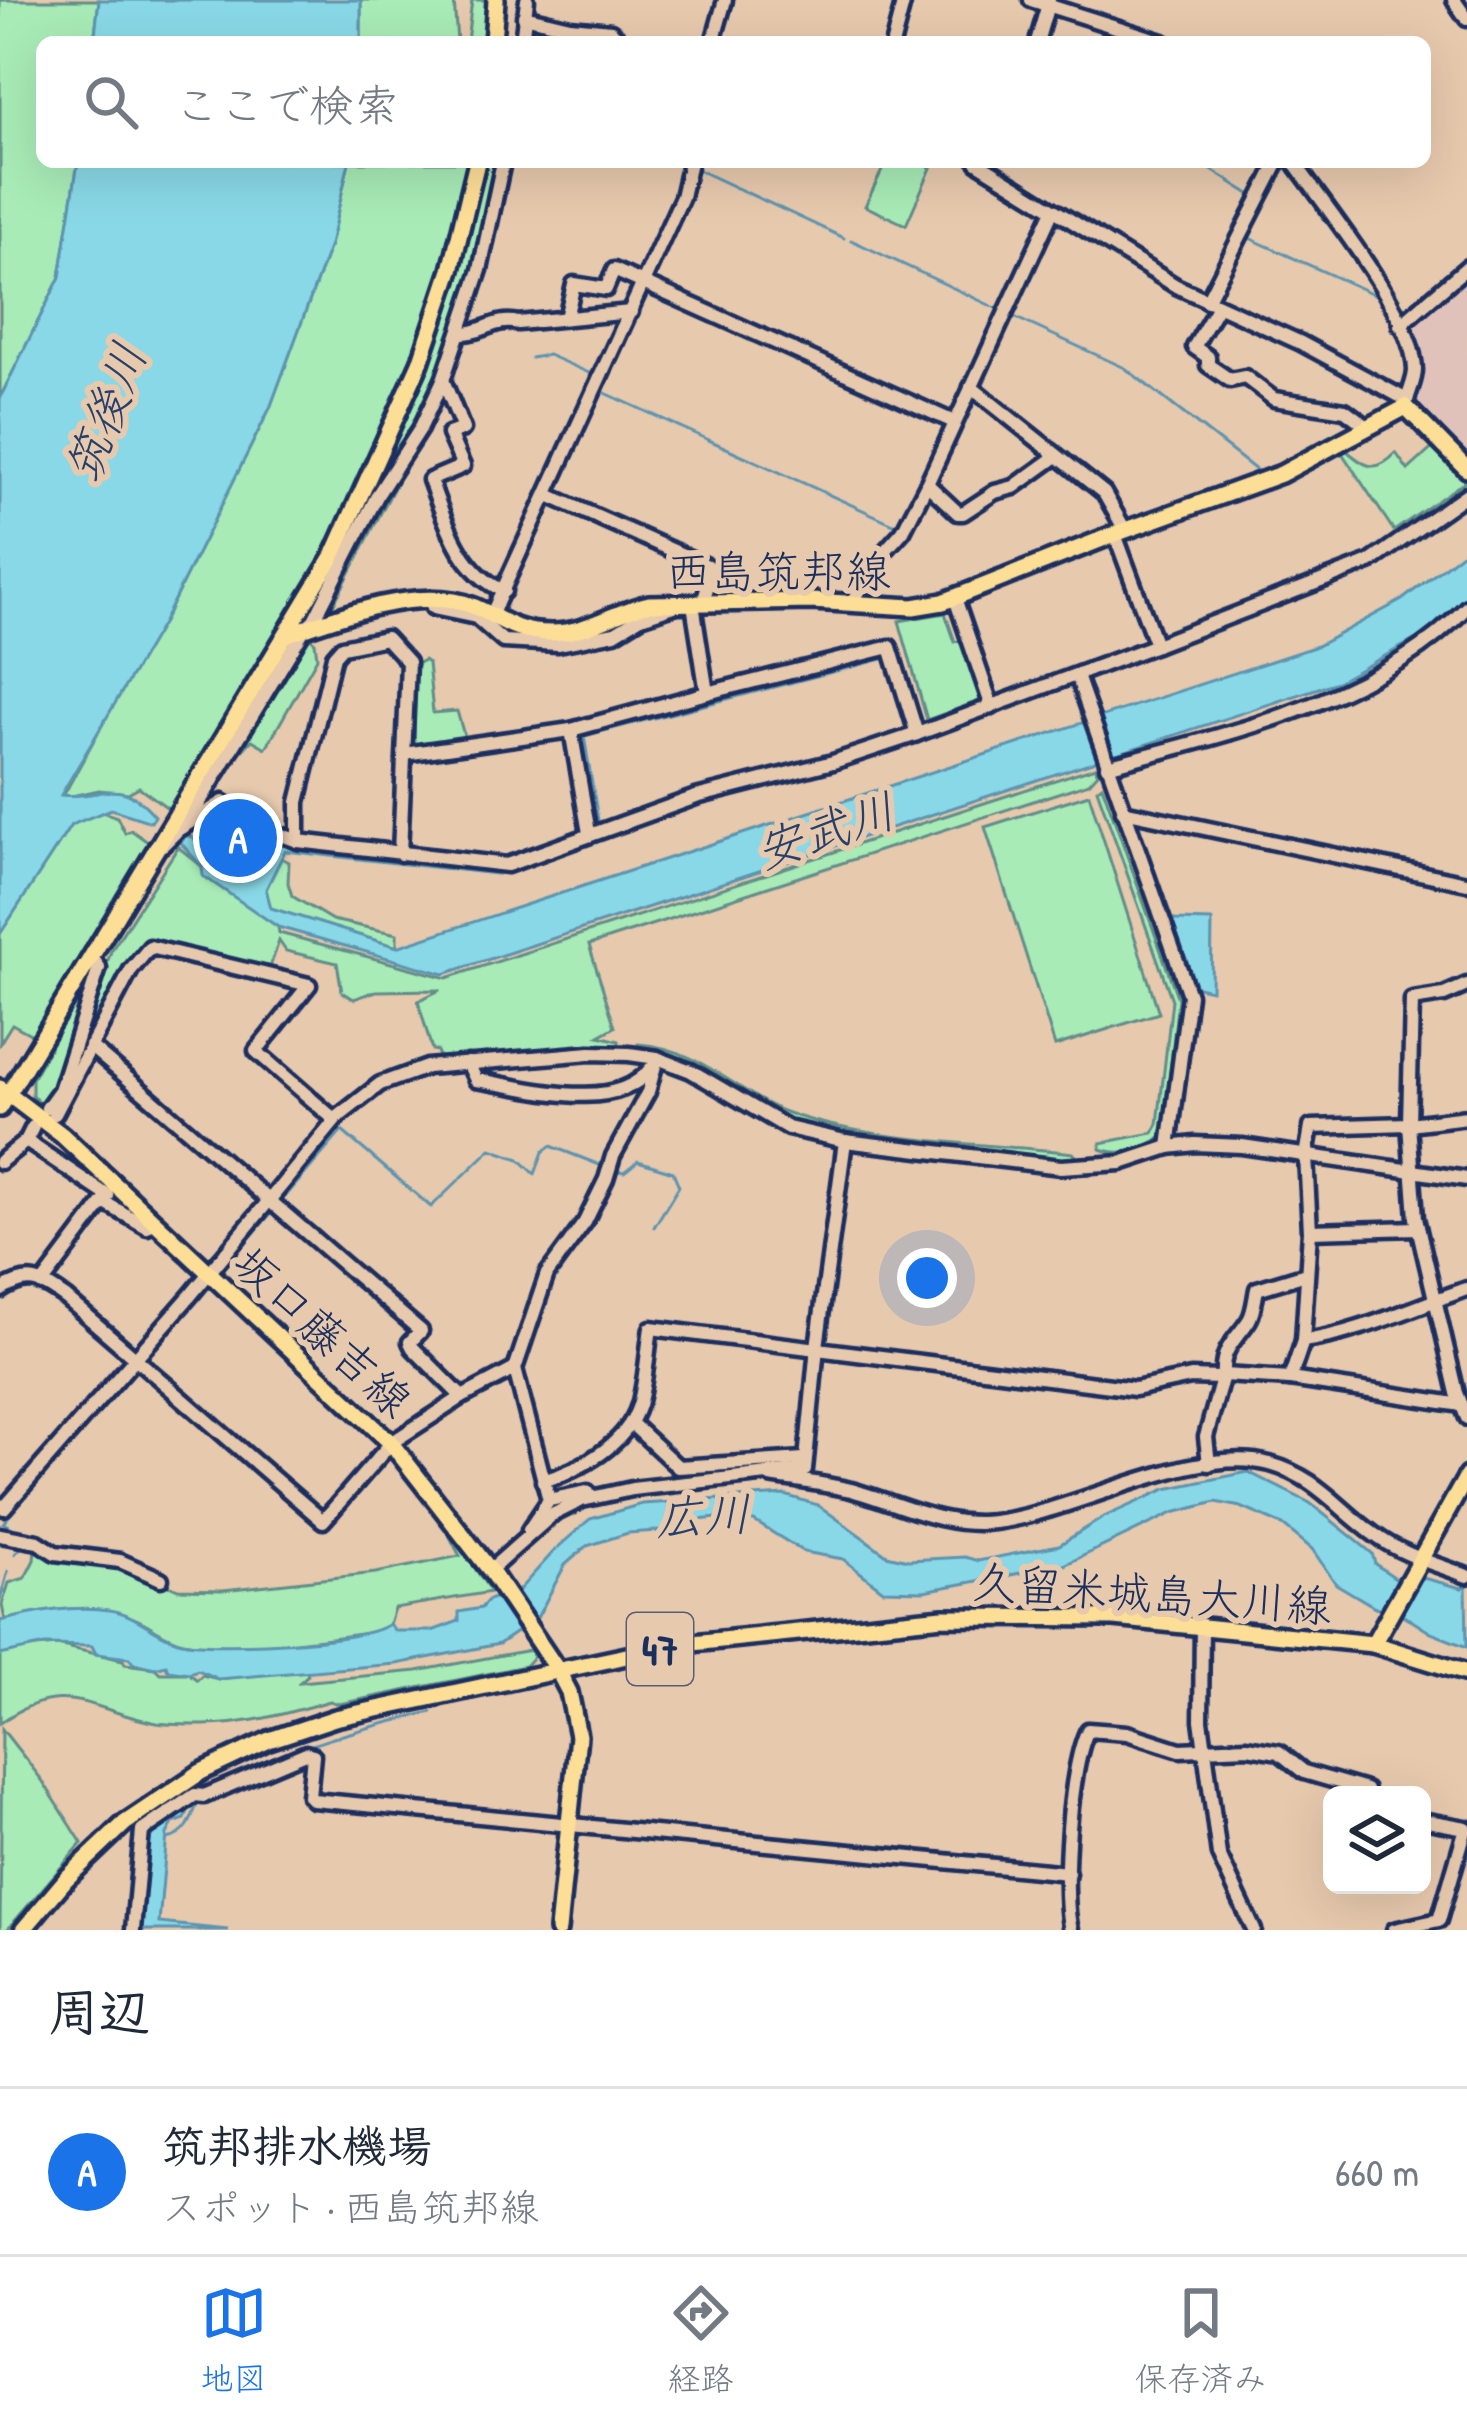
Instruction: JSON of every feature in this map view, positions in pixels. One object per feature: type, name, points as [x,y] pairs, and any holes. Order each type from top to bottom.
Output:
[{"type":"main road","points":[[494,36],[496,0]]},
{"type":"main road","points":[[3,1096],[156,847],[297,631],[365,493],[420,363],[451,271],[476,168]]},
{"type":"main road","points":[[1406,403],[1467,469]]},
{"type":"main road","name":"西島筑邦線","points":[[297,631],[369,609],[430,600],[454,601],[515,629],[554,633],[586,628],[632,608],[853,602],[913,608],[956,598],[1281,474],[1406,403]]},
{"type":"main road","name":"坂口藤吉線","points":[[3,1096],[62,1136],[391,1443],[491,1572],[553,1664],[569,1692],[577,1720],[558,1930]]},
{"type":"main road","name":"久留米城島大川線","points":[[23,1930],[95,1849],[157,1799],[201,1772],[268,1740],[335,1718],[553,1664],[683,1644],[944,1617],[1114,1618],[1376,1637],[1464,1487]]},
{"type":"main road","points":[[1376,1637],[1467,1672]]},
{"type":"street","points":[[519,36],[524,0]]},
{"type":"street","points":[[715,36],[724,0]]},
{"type":"street","points":[[895,36],[904,0]]},
{"type":"street","points":[[1031,0],[1146,36]]},
{"type":"street","points":[[1454,0],[1467,20]]},
{"type":"street","points":[[1039,36],[1048,2]]},
{"type":"street","points":[[523,18],[601,29],[619,36]]},
{"type":"street","points":[[185,825],[297,631],[314,620],[400,456],[420,429],[460,333],[489,235],[502,168]]},
{"type":"street","points":[[490,616],[644,283],[682,197],[689,168]]},
{"type":"street","points":[[987,168],[1175,286],[1301,343],[1406,403],[1415,375],[1388,294],[1298,168]]},
{"type":"street","points":[[1003,178],[1006,168]]},
{"type":"street","points":[[1275,168],[1194,346],[1208,357],[1208,365],[1230,380],[1245,377],[1274,399],[1345,410],[1369,428]]},
{"type":"street","points":[[853,602],[876,561],[903,531],[927,484],[1053,210]]},
{"type":"street","points":[[1400,325],[1467,267]]},
{"type":"street","points":[[566,318],[574,284],[606,289],[614,270],[954,422]]},
{"type":"street","points":[[460,333],[503,320],[518,323],[631,312]]},
{"type":"street","points":[[443,380],[463,429],[449,434],[463,466],[430,480],[461,555],[484,582],[504,591]]},
{"type":"street","points":[[971,387],[1104,494],[1156,645]]},
{"type":"street","points":[[927,484],[958,513],[964,513],[995,491],[1014,487],[1057,456]]},
{"type":"street","points":[[156,847],[223,802],[265,829],[298,841],[502,866],[696,797],[917,734],[1077,676],[1370,562],[1467,494]]},
{"type":"street","points":[[430,600],[433,608],[476,617],[503,640],[520,644],[594,640],[691,604],[712,568],[548,495]]},
{"type":"street","points":[[956,598],[992,707]]},
{"type":"street","points":[[691,604],[706,693]]},
{"type":"street","points":[[1106,764],[1339,696],[1388,670],[1467,608]]},
{"type":"street","points":[[298,841],[298,802],[334,656],[342,646],[386,638],[408,662],[400,854]]},
{"type":"street","points":[[405,754],[571,730],[890,647],[917,734]]},
{"type":"street","points":[[1077,676],[1189,995],[1169,1147]]},
{"type":"street","points":[[571,730],[589,833]]},
{"type":"street","points":[[1123,811],[1467,884]]},
{"type":"street","points":[[92,955],[99,968],[51,1111],[131,970],[150,946],[309,985],[256,1052],[335,1120]]},
{"type":"street","points":[[543,1481],[585,1465],[631,1423],[640,1402],[651,1328],[1135,1389],[1191,1377],[1290,1379],[1464,1412],[1418,1228],[1409,1124],[1412,1000],[1467,985]]},
{"type":"street","points":[[90,1046],[421,1331],[410,1342],[412,1348],[462,1397]]},
{"type":"street","points":[[1,1509],[140,1361],[335,1120],[380,1084],[410,1071],[590,1053],[657,1058],[691,1071],[788,1128],[845,1142],[1061,1167],[1121,1162],[1169,1147],[1242,1146],[1467,1180]]},
{"type":"street","points":[[468,1063],[476,1080],[558,1093],[609,1095],[640,1082],[657,1058]]},
{"type":"street","points":[[549,1500],[515,1369],[547,1274],[585,1222],[648,1092],[657,1058]]},
{"type":"street","points":[[1290,1379],[1303,1341],[1310,1231],[1306,1156],[1311,1127],[1467,1117]]},
{"type":"street","points":[[0,1166],[38,1130],[41,1150]]},
{"type":"street","points":[[527,1537],[549,1500],[802,1472],[807,1467],[804,1459],[817,1347],[845,1142]]},
{"type":"street","points":[[21,1145],[41,1150],[108,1196],[41,1284]]},
{"type":"street","points":[[105,1203],[147,1227],[153,1221]]},
{"type":"street","points":[[1310,1231],[1418,1228]]},
{"type":"street","points":[[1209,1464],[1206,1437],[1221,1366],[1235,1332],[1250,1319],[1257,1288],[1306,1274]]},
{"type":"street","points":[[0,1291],[20,1278],[41,1284],[74,1304],[323,1521],[391,1443],[515,1369]]},
{"type":"street","points":[[1303,1341],[1396,1312],[1415,1311],[1467,1289]]},
{"type":"street","points":[[631,1423],[678,1467],[804,1459]]},
{"type":"street","points":[[770,1476],[854,1491],[930,1516],[970,1523],[1044,1512],[1209,1464],[1267,1463],[1301,1473],[1373,1534],[1418,1559],[1467,1576]]},
{"type":"street","points":[[491,1572],[562,1508],[603,1494]]},
{"type":"street","points":[[0,1534],[38,1542],[55,1553],[128,1563],[160,1579]]},
{"type":"street","points":[[1202,1625],[1199,1685],[1219,1855],[1254,1930]]},
{"type":"street","points":[[1071,1930],[1068,1873],[1078,1766],[1088,1730],[1112,1730],[1180,1750],[1247,1747],[1279,1752],[1304,1772],[1352,1786]]},
{"type":"street","points":[[133,1930],[142,1831],[195,1795],[204,1796],[306,1753],[313,1755],[313,1800],[1068,1873]]},
{"type":"street","points":[[1394,1930],[1439,1920],[1466,1828],[1431,1822]]},
{"type":"shaded area","points":[[1467,272],[1467,463],[1411,399],[1419,375],[1405,325]]},
{"type":"shaded area","points":[[220,808],[264,831],[249,861],[202,840]]},
{"type":"green space","points":[[0,0],[99,0],[95,36],[36,36],[36,168],[77,168],[60,277],[0,398]]},
{"type":"green space","points":[[361,0],[454,0],[457,36],[361,36]]},
{"type":"green space","points":[[472,0],[490,0],[487,36],[468,36]]},
{"type":"green space","points":[[348,168],[468,168],[411,360],[352,504],[294,616],[172,811],[139,787],[128,793],[99,790],[62,798],[163,622],[270,408],[330,245]]},
{"type":"green space","points":[[480,168],[498,168],[466,302],[438,384],[394,474],[311,619],[302,620],[369,497],[441,318]]},
{"type":"green space","points":[[883,168],[931,168],[906,225],[865,206]]},
{"type":"green space","points":[[1438,443],[1467,480],[1394,531],[1342,453],[1347,451],[1377,466],[1396,453],[1408,470]]},
{"type":"green space","points":[[416,445],[328,615],[318,618],[394,472]]},
{"type":"green space","points":[[945,613],[955,642],[965,639],[985,699],[927,720],[899,621]]},
{"type":"green space","points":[[308,636],[315,642],[317,658],[266,748],[252,740],[240,753],[242,741]]},
{"type":"green space","points":[[424,660],[433,713],[457,711],[466,742],[414,750],[415,665]]},
{"type":"green space","points":[[1095,767],[1098,773],[1089,783],[589,945],[615,1027],[599,1036],[619,1041],[619,1047],[440,1060],[432,1050],[418,1001],[440,990],[376,991],[354,999],[342,992],[337,963],[286,951],[279,941],[269,970],[146,940],[75,1065],[111,951],[178,847],[278,927],[279,933],[447,978]]},
{"type":"green space","points":[[1102,785],[1178,999],[1163,1135],[1125,1152],[1101,1149],[1101,1143],[1153,1133],[1158,1124],[1172,1000],[1097,789]]},
{"type":"green space","points":[[1089,794],[1159,1013],[1055,1046],[985,827]]},
{"type":"green space","points":[[99,811],[117,817],[125,833],[131,830],[152,845],[34,1036],[12,1024],[0,1043],[0,934],[71,825]]},
{"type":"green space","points":[[281,858],[289,862],[292,896],[332,920],[397,934],[397,947],[270,908],[266,889]]},
{"type":"green space","points":[[92,971],[53,1090],[42,1106],[32,1095],[32,1079]]},
{"type":"green space","points":[[638,1044],[681,1054],[769,1105],[820,1123],[890,1136],[1076,1156],[1072,1161],[838,1135],[793,1123],[702,1069],[637,1048]]},
{"type":"green space","points":[[438,1514],[491,1592],[394,1608],[389,1624],[378,1632],[229,1646],[176,1640],[140,1621],[101,1610],[53,1610],[5,1620],[2,1605],[9,1583],[25,1578],[35,1547],[53,1557],[122,1564],[178,1589],[223,1590],[376,1573],[460,1556]]},
{"type":"green space","points":[[57,1645],[160,1673],[189,1673],[197,1680],[202,1675],[218,1679],[306,1670],[308,1675],[300,1682],[417,1671],[530,1650],[533,1657],[525,1666],[236,1723],[157,1723],[61,1699],[23,1709],[0,1723],[0,1655]]},
{"type":"green space","points":[[2,1729],[82,1843],[7,1930],[0,1930]]},
{"type":"water","points":[[99,0],[361,0],[361,36],[95,36]]},
{"type":"water","name":"筑後川","points":[[77,168],[348,168],[330,245],[270,408],[163,622],[61,795],[120,792],[131,795],[155,816],[151,822],[111,809],[71,825],[0,934],[0,398],[60,277]]},
{"type":"water","name":"安武川","points":[[1467,549],[1467,600],[1425,634],[1337,682],[444,974],[278,927],[203,876],[202,867],[181,843],[186,835],[248,860],[263,833],[288,845],[497,869],[497,874],[285,851],[266,889],[271,908],[397,947],[1317,646],[1402,600]]},
{"type":"water","points":[[886,652],[887,658],[584,736],[599,826],[593,827],[576,732]]},
{"type":"water","points":[[1169,917],[1212,921],[1211,990],[1193,986]]},
{"type":"water","name":"広川","points":[[1248,1472],[1310,1503],[1397,1579],[1419,1577],[1462,1588],[1466,1584],[1467,1647],[1401,1614],[1375,1607],[1336,1584],[1312,1549],[1283,1525],[1216,1502],[1173,1513],[1064,1565],[924,1591],[883,1590],[843,1559],[804,1552],[754,1521],[717,1518],[689,1521],[672,1530],[628,1533],[587,1546],[565,1565],[537,1618],[499,1644],[396,1664],[218,1679],[198,1670],[155,1668],[129,1658],[96,1654],[92,1646],[45,1645],[0,1655],[0,1621],[68,1609],[120,1612],[187,1643],[323,1640],[389,1624],[395,1631],[432,1631],[459,1621],[459,1612],[481,1608],[488,1600],[518,1591],[590,1519],[642,1504],[785,1495],[818,1505],[887,1555],[908,1560],[965,1557],[978,1561],[1059,1545],[1104,1517],[1166,1489]]},
{"type":"water","points":[[190,1805],[185,1819],[173,1823],[167,1834],[159,1923],[228,1930],[141,1930],[150,1834]]},
{"type":"waterway","points":[[1209,168],[1253,196]]},
{"type":"waterway","points":[[696,169],[844,238]]},
{"type":"waterway","points":[[1247,237],[1380,297]]},
{"type":"waterway","points":[[851,240],[1000,310]]},
{"type":"waterway","points":[[1012,316],[1125,368],[1261,474]]},
{"type":"waterway","points":[[531,358],[548,355],[596,376]]},
{"type":"waterway","points":[[601,391],[898,526]]},
{"type":"waterway","points":[[1414,401],[1425,414]]},
{"type":"waterway","points":[[1159,636],[1284,589]]},
{"type":"waterway","points":[[995,697],[1149,640]]},
{"type":"waterway","points":[[926,723],[983,701]]},
{"type":"waterway","points":[[1108,783],[1137,864]]},
{"type":"waterway","points":[[601,838],[615,832]]},
{"type":"waterway","points":[[279,1204],[342,1131],[431,1207],[491,1149],[519,1159],[535,1174],[543,1152],[551,1146],[605,1167]]},
{"type":"waterway","points":[[614,1170],[624,1172],[638,1161],[673,1172],[679,1186],[654,1227]]},
{"type":"waterway","points":[[222,1270],[273,1211]]},
{"type":"waterway","points":[[145,1358],[207,1287]]},
{"type":"waterway","points":[[26,1535],[3,1523],[139,1366]]},
{"type":"waterway","points":[[15,1554],[24,1544]]},
{"type":"waterway","points":[[0,1600],[8,1571]]},
{"type":"waterway","points":[[219,1783],[323,1741],[432,1712]]},
{"type":"waterway","points":[[167,1839],[184,1831],[197,1803]]},
{"type":"place","name":"筑邦排水機場","points":[[238,838]]}]
